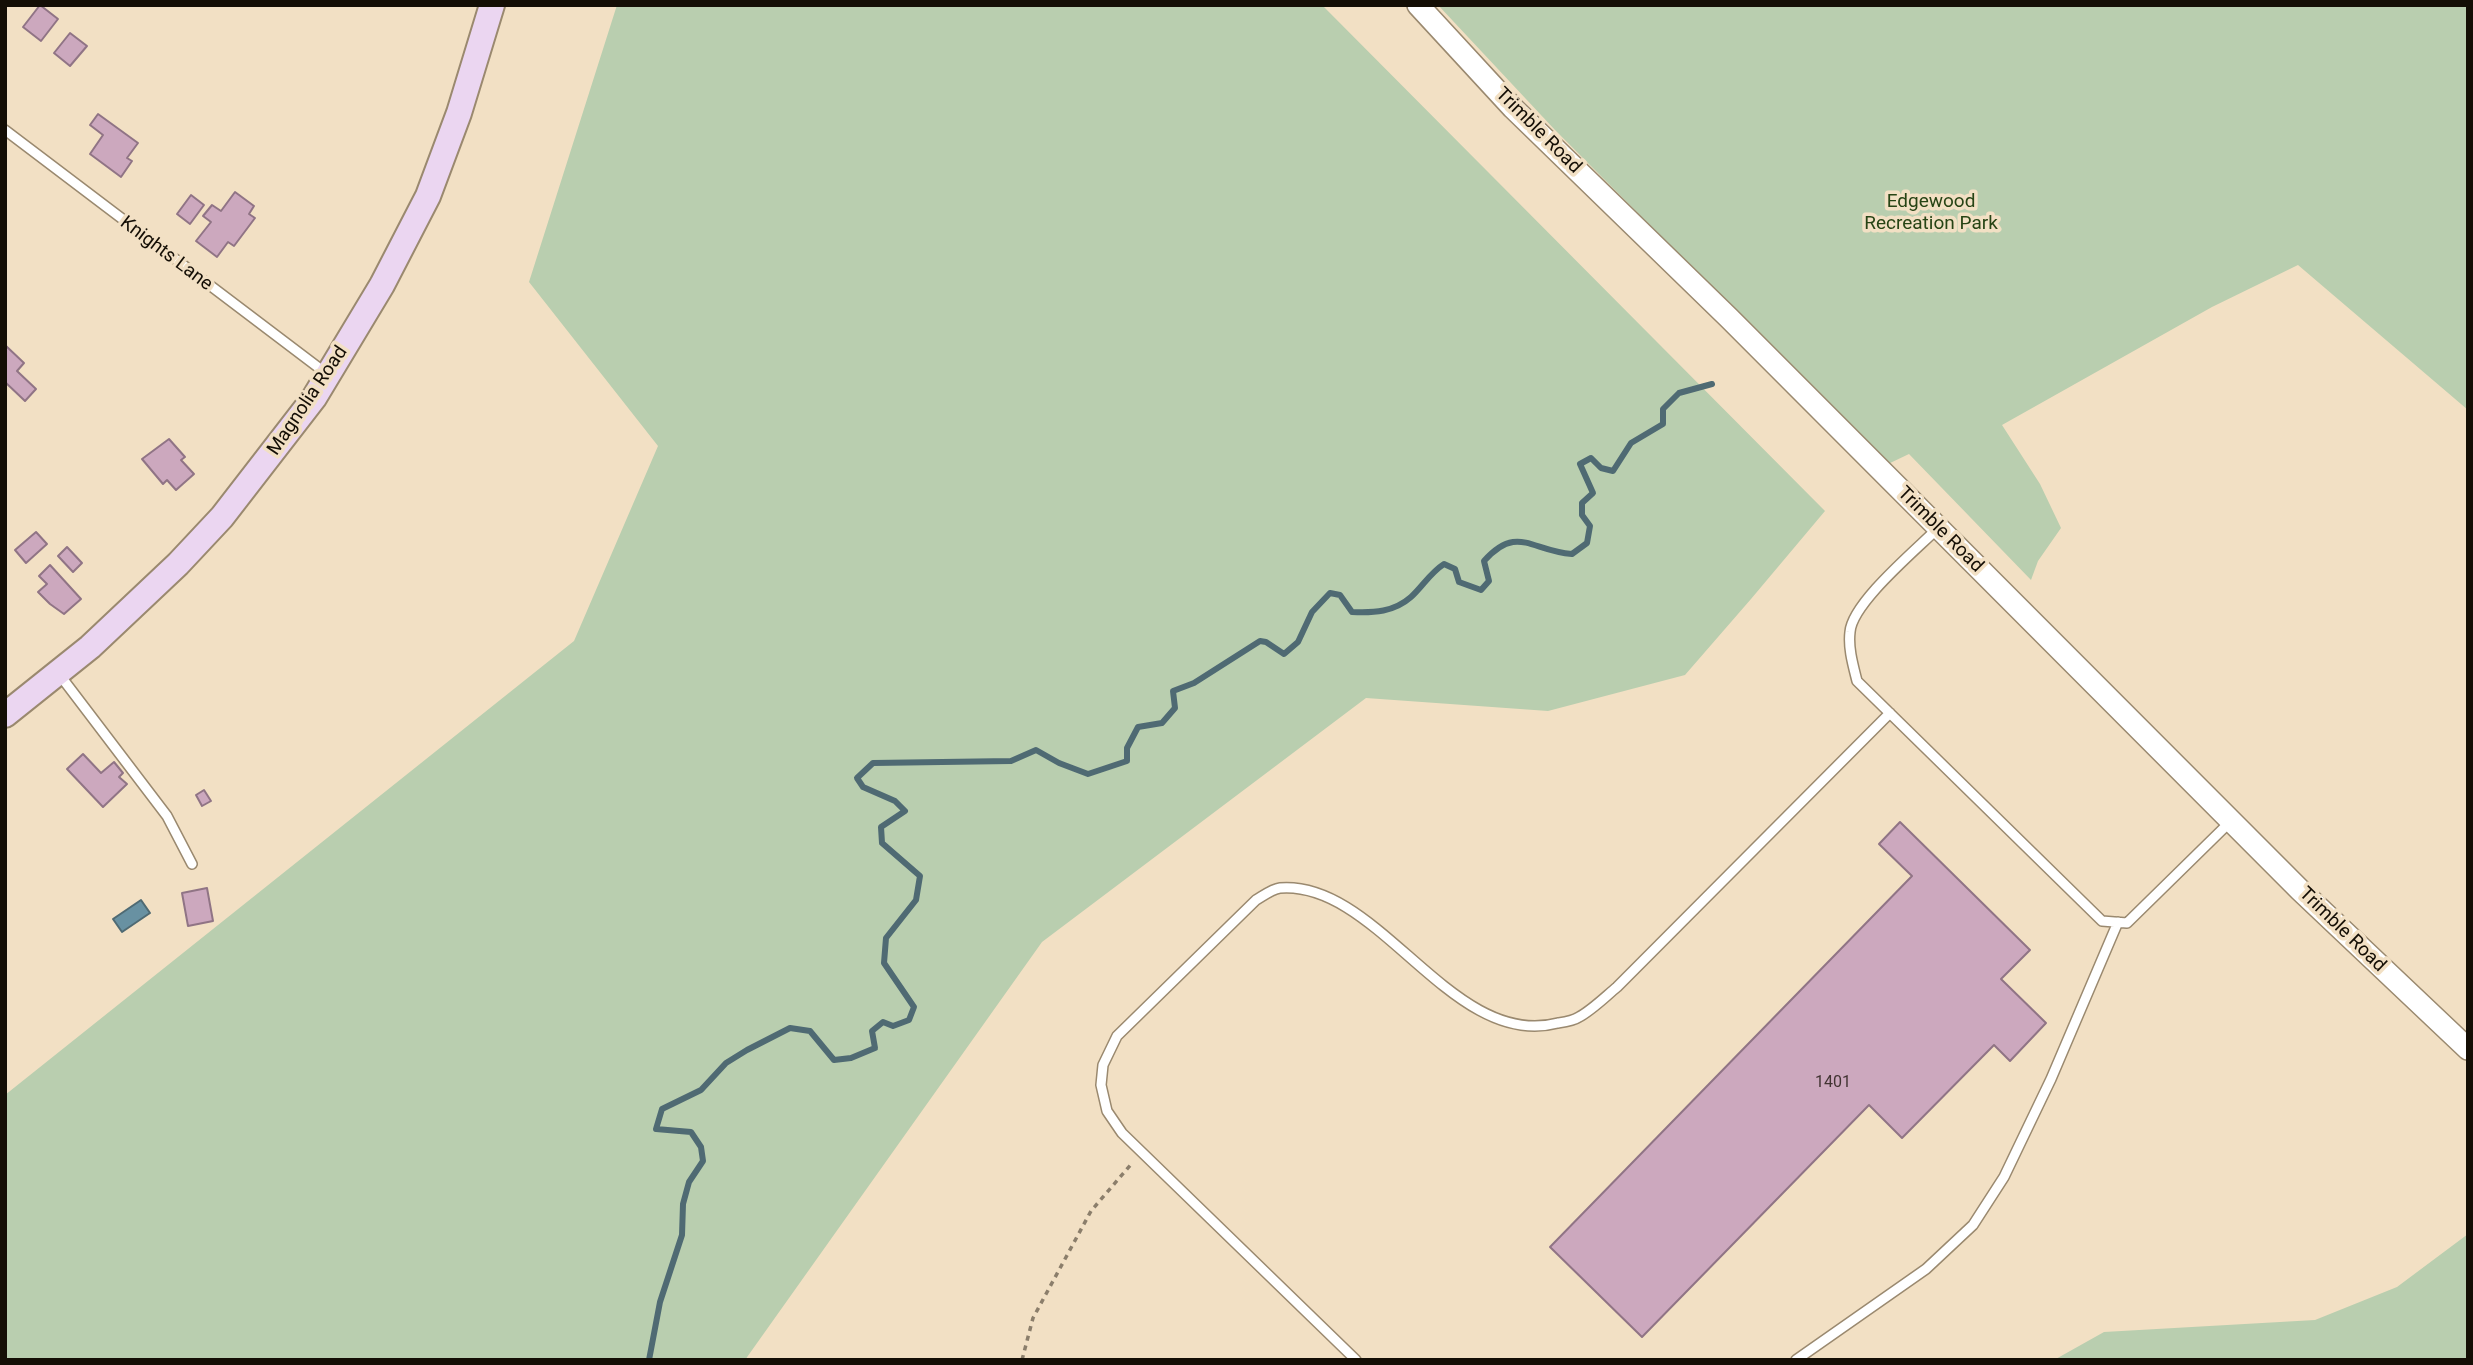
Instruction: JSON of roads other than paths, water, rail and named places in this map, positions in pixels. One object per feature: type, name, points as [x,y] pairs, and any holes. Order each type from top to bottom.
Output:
[{"type":"main road","name":"Magnolia Road","points":[[5,715],[58,673],[153,589],[213,527],[278,447],[328,375],[382,285],[428,196],[470,80],[492,5]]},
{"type":"street","name":"Trimble Road","points":[[1418,5],[1513,108],[1729,318],[2300,890],[2468,1049]]},
{"type":"lane","name":"Knights Lane","points":[[5,130],[328,375]]},
{"type":"lane","points":[[1938,528],[1865,600],[1850,629],[1851,656],[1857,681],[2102,921],[2127,923],[2231,821]]},
{"type":"lane","points":[[58,673],[167,816],[192,864]]},
{"type":"lane","points":[[1356,1360],[1122,1133],[1107,1111],[1101,1085],[1102,1065],[1118,1036],[1256,900],[1278,888],[1319,892],[1357,915],[1479,1011],[1514,1026],[1546,1027],[1578,1018],[1617,987],[1890,713]]},
{"type":"lane","points":[[1796,1360],[1926,1269],[1973,1225],[2004,1177],[2051,1079],[2118,922]]},
{"type":"water","points":[[141,900],[150,913],[122,932],[113,919]]},
{"type":"waterway","points":[[649,1360],[660,1302],[682,1235],[683,1204],[689,1182],[703,1161],[701,1147],[691,1132],[656,1129],[662,1109],[701,1090],[726,1063],[790,1028],[810,1031],[834,1060],[851,1058],[875,1048],[872,1031],[883,1022],[893,1026],[909,1020],[914,1007],[884,963],[886,938],[916,900],[920,876],[882,843],[881,827],[905,811],[895,801],[863,787],[857,778],[873,763],[1011,761],[1036,750],[1059,763],[1088,774],[1127,761],[1127,748],[1138,727],[1162,723],[1175,708],[1173,691],[1194,683],[1260,641],[1284,654],[1298,642],[1312,612],[1330,593],[1340,595],[1352,612],[1383,610],[1398,606],[1411,597],[1444,564],[1455,569],[1459,582],[1481,590],[1489,581],[1484,561],[1506,544],[1525,542],[1572,554],[1587,543],[1590,526],[1582,515],[1582,503],[1593,493],[1580,464],[1591,458],[1601,468],[1613,471],[1631,443],[1663,424],[1663,409],[1679,393],[1712,384]]},
{"type":"park label","name":"Edgewood Recreation Park","points":[[1931,213]]}]
